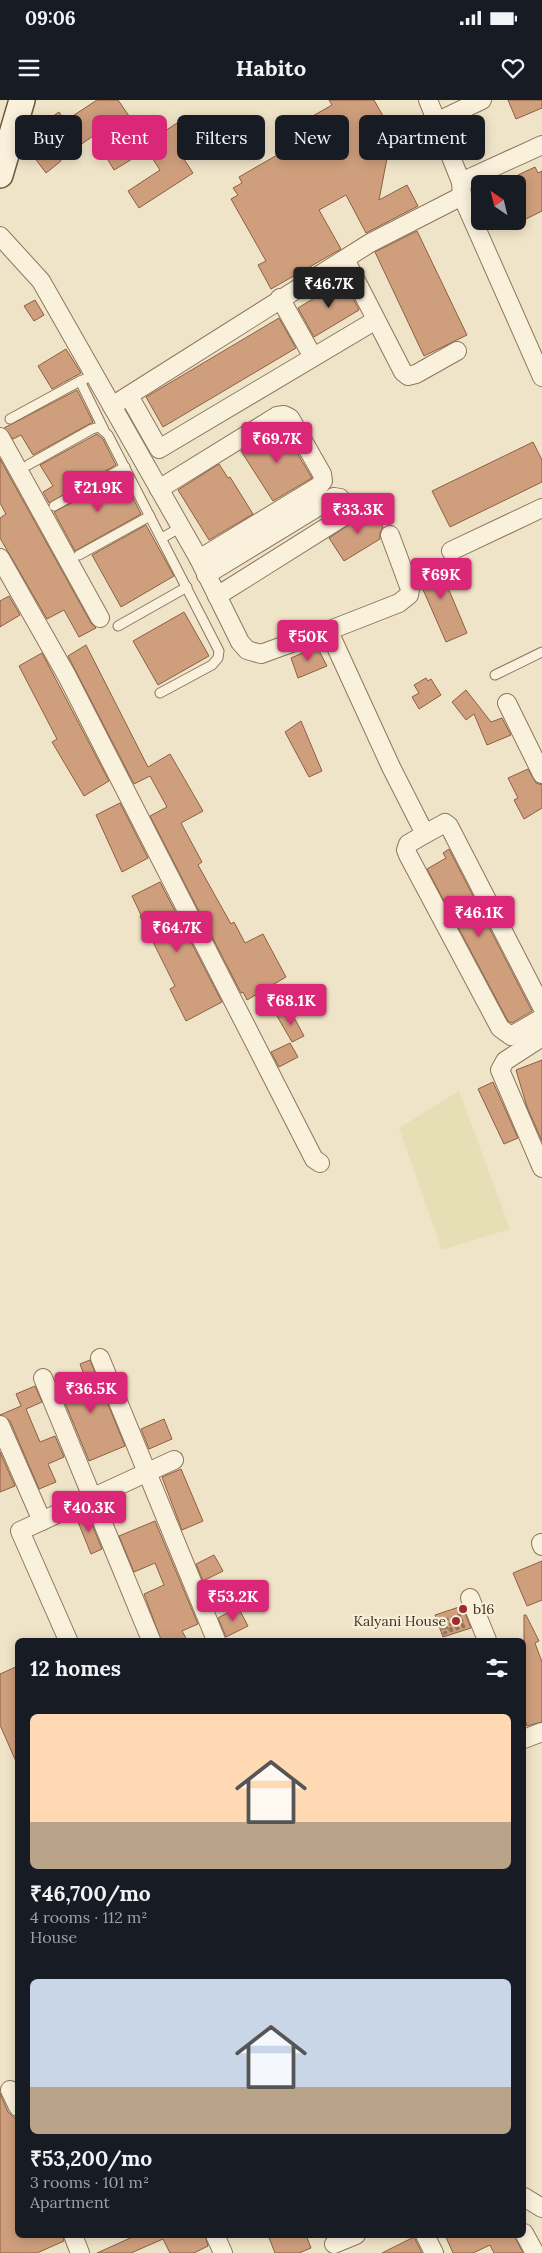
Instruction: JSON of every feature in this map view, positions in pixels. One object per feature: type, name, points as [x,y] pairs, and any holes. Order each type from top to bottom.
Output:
[{"type":"main road","points":[[0,175],[4,144],[22,100]]},
{"type":"street","points":[[428,100],[433,115]]},
{"type":"street","points":[[451,115],[482,100]]},
{"type":"street","points":[[112,406],[280,298],[370,243],[461,189],[542,145]]},
{"type":"street","points":[[450,160],[461,189],[537,351],[542,376]]},
{"type":"street","points":[[0,236],[41,281],[87,378],[112,406],[199,559],[240,642],[247,650],[260,654],[325,632],[399,603],[409,595],[410,588],[390,535]]},
{"type":"street","points":[[345,259],[403,372],[408,376],[416,374],[457,350]]},
{"type":"street","points":[[280,298],[312,357]]},
{"type":"street","points":[[129,396],[159,449],[376,320]]},
{"type":"street","points":[[159,489],[277,416],[284,415],[290,418],[322,474],[323,481],[319,486],[199,559]]},
{"type":"street","points":[[0,437],[100,618]]},
{"type":"street","points":[[206,575],[334,497],[338,496],[347,510],[346,515],[217,596]]},
{"type":"street","points":[[451,550],[542,508]]},
{"type":"street","points":[[0,558],[67,676],[314,1159],[320,1163]]},
{"type":"street","points":[[325,632],[336,642],[391,767],[424,834]]},
{"type":"street","points":[[507,703],[542,774]]},
{"type":"street","points":[[542,1007],[449,826],[445,823],[441,824],[408,844],[406,850],[408,855],[500,1028],[511,1036],[542,1018]]},
{"type":"street","points":[[542,1037],[505,1061],[500,1070],[542,1168]]},
{"type":"street","points":[[100,1358],[215,1638]]},
{"type":"street","points":[[43,1378],[94,1496],[150,1638]]},
{"type":"street","points":[[0,1426],[42,1521]]},
{"type":"street","points":[[67,1638],[20,1531],[174,1460]]},
{"type":"street","points":[[466,1608],[486,1638]]},
{"type":"street","points":[[10,2090],[15,2101]]},
{"type":"street","points":[[526,2198],[542,2208]]},
{"type":"street","points":[[526,2237],[535,2253]]},
{"type":"street","points":[[73,2238],[80,2253]]},
{"type":"street","points":[[216,2238],[223,2253]]},
{"type":"street","points":[[334,2244],[349,2238]]},
{"type":"street","points":[[426,2238],[434,2253]]},
{"type":"lane","points":[[10,418],[87,378],[104,430],[162,538],[219,651],[218,658],[212,665],[160,693]]},
{"type":"lane","points":[[28,465],[92,429],[99,427],[104,430]]},
{"type":"lane","points":[[54,506],[125,467]]},
{"type":"lane","points":[[79,556],[150,516]]},
{"type":"lane","points":[[162,538],[181,527]]},
{"type":"lane","points":[[118,626],[187,587]]},
{"type":"lane","points":[[495,675],[542,652]]},
{"type":"path","points":[[465,1624],[448,1630],[444,1619],[466,1608]]},
{"type":"path","points":[[466,1608],[441,1621],[444,1626],[444,1633],[471,1624]]},
{"type":"path","points":[[444,1626],[468,1618]]},
{"type":"shaded area","points":[[459,1091],[510,1229],[442,1250],[399,1128]]},
{"type":"building","points":[[97,100],[118,100],[128,115],[92,115],[92,137],[82,144],[82,115],[74,115]]},
{"type":"building","points":[[329,100],[374,100],[382,115],[359,115],[359,160],[387,160],[379,200],[407,185],[418,206],[366,233],[346,195],[319,210],[341,249],[271,289],[258,265],[266,261],[231,199],[238,195],[233,188],[242,183],[239,177],[275,156],[275,160],[349,160],[349,115],[314,115],[332,105]]},
{"type":"building","points":[[508,100],[542,100],[542,108],[516,119]]},
{"type":"building","points":[[177,123],[177,160],[185,160],[193,173],[139,208],[128,191],[160,170],[154,160],[167,160],[167,130]]},
{"type":"building","points":[[36,160],[60,160],[61,161],[46,173]]},
{"type":"building","points":[[108,160],[130,160],[114,170]]},
{"type":"building","points":[[535,167],[538,173],[542,171],[542,211],[526,219],[526,175],[518,175]]},
{"type":"building","points":[[417,231],[467,335],[424,356],[375,252]]},
{"type":"building","points":[[344,280],[359,310],[314,337],[298,308]]},
{"type":"building","points":[[35,300],[44,315],[34,321],[24,306]]},
{"type":"building","points":[[279,318],[296,348],[163,427],[146,397]]},
{"type":"building","points":[[66,349],[81,373],[52,389],[38,366]]},
{"type":"building","points":[[77,390],[93,422],[33,455],[21,435],[13,439],[4,428]]},
{"type":"building","points":[[281,426],[312,478],[273,501],[241,451]]},
{"type":"building","points":[[97,434],[103,439],[116,465],[49,503],[43,492],[53,486],[40,465]]},
{"type":"building","points":[[533,442],[542,460],[542,482],[450,527],[432,491]]},
{"type":"building","points":[[0,459],[91,623],[96,628],[79,637],[64,610],[47,619],[0,538],[0,518],[6,514],[0,503]]},
{"type":"building","points":[[219,464],[228,478],[230,477],[253,514],[209,540],[178,490]]},
{"type":"building","points":[[122,476],[141,514],[75,551],[54,512]]},
{"type":"building","points":[[372,509],[383,527],[380,539],[344,561],[329,538]]},
{"type":"building","points":[[146,525],[174,576],[121,607],[92,555]]},
{"type":"building","points":[[436,559],[467,633],[446,642],[414,569]]},
{"type":"building","points":[[9,596],[20,615],[0,627],[0,601]]},
{"type":"building","points":[[184,612],[209,656],[158,685],[133,641]]},
{"type":"building","points":[[86,645],[148,767],[170,754],[203,811],[181,823],[202,862],[198,865],[231,924],[234,922],[245,943],[263,934],[286,977],[247,1000],[243,992],[241,993],[150,816],[167,807],[150,776],[134,784],[68,656]]},
{"type":"building","points":[[317,647],[327,666],[298,678],[291,658]]},
{"type":"building","points":[[42,653],[109,781],[84,796],[52,742],[57,739],[19,666]]},
{"type":"building","points":[[426,678],[428,681],[431,679],[441,695],[419,709],[412,697],[419,693],[414,685]]},
{"type":"building","points":[[466,690],[491,722],[502,718],[511,735],[487,745],[474,714],[466,720],[452,702]]},
{"type":"building","points":[[301,721],[322,771],[309,777],[285,732]]},
{"type":"building","points":[[528,769],[536,783],[542,785],[542,808],[524,819],[514,800],[518,798],[508,778]]},
{"type":"building","points":[[120,803],[148,858],[122,872],[96,815]]},
{"type":"building","points":[[449,849],[532,1011],[512,1023],[508,1021],[427,869],[446,858],[443,853]]},
{"type":"building","points":[[160,882],[222,1002],[186,1021],[170,989],[175,986],[132,896]]},
{"type":"building","points":[[290,1010],[304,1036],[292,1042],[277,1016]]},
{"type":"building","points":[[290,1043],[298,1057],[279,1067],[271,1052]]},
{"type":"building","points":[[542,1060],[542,1141],[527,1107],[516,1070]]},
{"type":"building","points":[[493,1082],[518,1138],[504,1144],[478,1089]]},
{"type":"building","points":[[90,1360],[125,1446],[89,1461],[58,1386],[84,1375],[80,1364]]},
{"type":"building","points":[[35,1386],[42,1402],[26,1409],[40,1442],[55,1436],[64,1457],[48,1464],[56,1482],[39,1489],[10,1421],[0,1415],[21,1406],[16,1394]]},
{"type":"building","points":[[164,1419],[172,1439],[149,1449],[141,1429]]},
{"type":"building","points":[[0,1452],[15,1486],[0,1492]]},
{"type":"building","points":[[181,1469],[203,1521],[182,1530],[162,1477]]},
{"type":"building","points":[[87,1512],[102,1549],[91,1554],[76,1517]]},
{"type":"building","points":[[155,1521],[198,1624],[182,1631],[186,1638],[160,1638],[144,1594],[164,1585],[155,1563],[134,1572],[119,1536]]},
{"type":"building","points":[[214,1555],[223,1571],[203,1581],[196,1564]]},
{"type":"building","points":[[542,1561],[542,1600],[527,1606],[513,1573]]},
{"type":"building","name":"Kalyani House","points":[[462,1606],[471,1628],[443,1637],[435,1615]]},
{"type":"building","points":[[238,1607],[248,1626],[226,1637],[218,1618]]},
{"type":"building","points":[[524,1615],[526,1615],[539,1641],[535,1643],[542,1662],[542,1722],[527,1726],[526,1638],[524,1638]]},
{"type":"building","points":[[15,1667],[15,1759],[0,1725],[0,1674]]},
{"type":"building","points":[[0,2093],[8,2112],[15,2118],[15,2238],[64,2238],[64,2241],[37,2253],[0,2253]]},
{"type":"building","points":[[130,2238],[206,2238],[208,2246],[194,2253],[170,2253],[163,2239],[131,2253],[97,2253]]},
{"type":"building","points":[[269,2238],[307,2238],[311,2248],[299,2253],[275,2253]]},
{"type":"building","points":[[414,2238],[422,2253],[382,2253]]},
{"type":"building","points":[[446,2238],[516,2238],[523,2253],[494,2253],[490,2245],[473,2253],[453,2253]]},
{"type":"place","name":"b16","points":[[463,1609]]},
{"type":"place","name":"Kalyani House","points":[[456,1621]]}]
